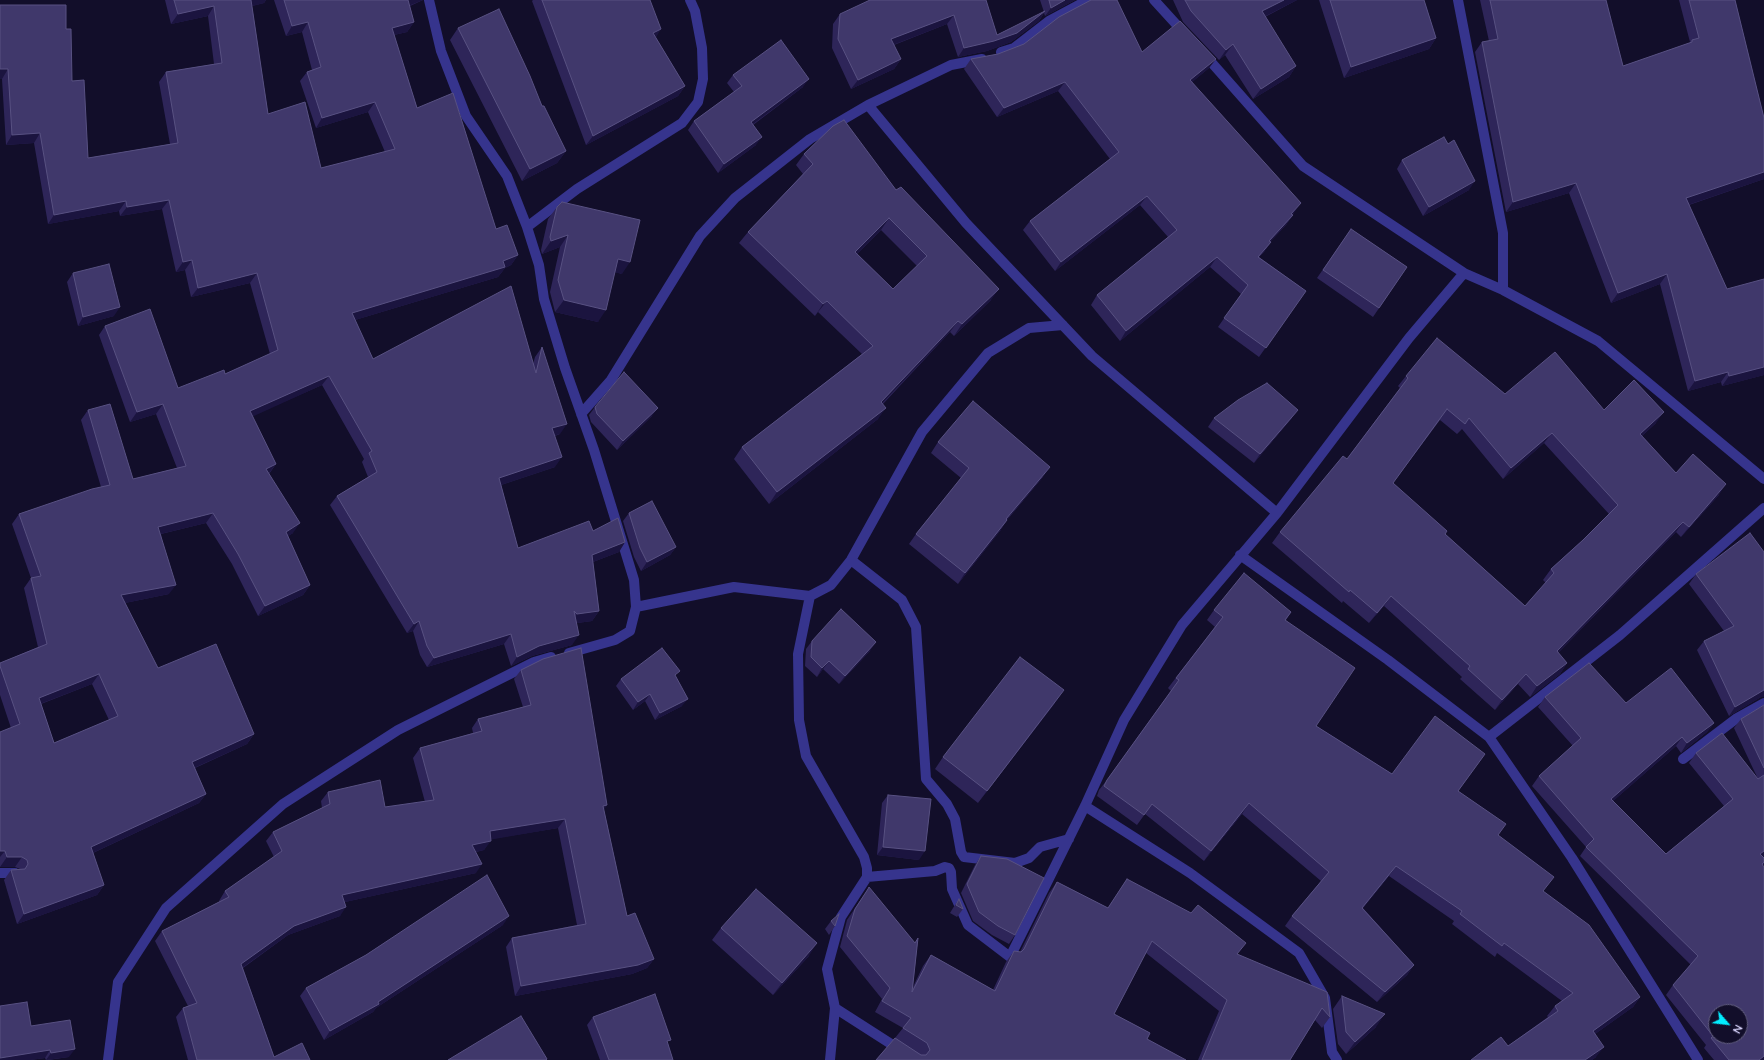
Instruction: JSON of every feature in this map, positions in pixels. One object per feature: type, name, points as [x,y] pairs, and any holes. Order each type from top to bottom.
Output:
[{"type":"street","points":[[108,1060],[118,982],[166,908],[283,804],[398,730],[534,662],[615,640],[630,631],[636,607],[634,580],[594,450],[565,368],[544,299],[539,266],[528,227],[507,176],[466,116],[441,51],[428,0]]},
{"type":"street","points":[[528,227],[577,189],[682,123],[698,102],[703,79],[702,48],[695,11],[690,0]]},
{"type":"street","points":[[581,414],[610,380],[700,236],[735,198],[810,139],[868,105],[951,65],[989,57],[1014,48],[1049,20],[1088,0]]},
{"type":"street","points":[[1154,0],[1303,166],[1464,273],[1503,290],[1598,341],[1764,479]]},
{"type":"street","points":[[1458,0],[1503,233],[1503,290]]},
{"type":"street","points":[[868,105],[966,223],[1092,356],[1277,513]]},
{"type":"street","points":[[867,877],[935,871],[945,867],[948,868],[951,872],[952,889],[968,925],[1010,957],[1085,806],[1124,720],[1182,624],[1277,513],[1408,338],[1464,273]]},
{"type":"street","points":[[636,607],[734,587],[810,596],[831,585],[851,560],[922,432],[988,353],[1028,328],[1063,325]]},
{"type":"street","points":[[1489,738],[1620,635],[1764,508]]},
{"type":"street","points":[[1240,555],[1388,660],[1489,738],[1572,858],[1698,1060]]},
{"type":"street","points":[[851,560],[902,600],[916,627],[926,779],[947,804],[955,819],[961,852],[964,857],[970,859],[1015,863],[1028,858],[1040,848],[1069,838]]},
{"type":"street","points":[[810,596],[798,654],[799,720],[806,756],[864,857],[867,868],[867,877],[841,917],[827,969],[834,1008],[830,1060]]},
{"type":"street","points":[[1683,758],[1737,718],[1764,703]]},
{"type":"street","points":[[1085,806],[1190,873],[1299,953],[1325,998],[1332,1057]]},
{"type":"street","points":[[0,873],[16,873]]},
{"type":"street","points":[[834,1008],[916,1060]]},
{"type":"building","points":[[174,0],[251,0],[268,114],[305,102],[321,168],[395,149],[375,102],[322,118],[307,72],[321,67],[308,22],[292,26],[284,0],[408,0],[414,22],[392,28],[417,108],[453,93],[496,229],[507,225],[518,255],[503,261],[505,267],[352,313],[373,359],[511,286],[536,373],[542,347],[567,424],[552,428],[562,457],[499,478],[518,548],[589,521],[593,531],[618,518],[625,542],[592,555],[599,611],[577,614],[574,611],[579,635],[539,646],[517,657],[511,634],[434,658],[427,646],[419,621],[414,624],[337,496],[377,472],[369,453],[372,451],[329,376],[250,411],[276,464],[266,469],[300,523],[286,532],[310,585],[265,606],[238,554],[213,513],[158,527],[176,585],[121,595],[158,668],[216,644],[254,734],[192,762],[206,794],[91,847],[104,885],[24,914],[11,870],[25,869],[28,864],[27,860],[22,857],[7,857],[5,851],[0,851],[0,732],[20,724],[0,663],[47,644],[31,578],[41,576],[19,514],[92,489],[110,485],[88,410],[110,404],[133,479],[186,466],[163,404],[137,412],[105,326],[150,309],[178,388],[224,370],[225,374],[278,350],[257,273],[198,288],[192,260],[183,262],[169,200],[127,207],[126,201],[54,215],[40,133],[12,135],[8,69],[0,69],[0,5],[66,5],[66,29],[71,29],[72,81],[84,80],[88,158],[178,143],[166,72],[222,63],[214,6],[178,14]],"holes":[[[99,674],[118,716],[54,743],[39,698]]]},
{"type":"building","points":[[542,0],[650,0],[661,29],[653,33],[685,86],[593,136]]},
{"type":"building","points":[[870,0],[986,0],[997,35],[1045,11],[1017,33],[994,41],[964,48],[954,15],[891,39],[901,59],[858,80],[838,39],[840,14]]},
{"type":"building","points":[[1049,0],[1065,0],[1051,8]]},
{"type":"building","points":[[1091,0],[1117,0],[1142,52],[1180,21],[1216,59],[1190,80],[1301,203],[1291,214],[1293,215],[1269,241],[1271,242],[1258,257],[1306,291],[1266,348],[1224,318],[1248,285],[1217,257],[1126,331],[1097,295],[1177,230],[1147,196],[1061,262],[1030,221],[1119,152],[1065,82],[1004,108],[971,59],[998,54],[1024,44],[1059,17]]},
{"type":"building","points":[[1185,0],[1284,0],[1262,11],[1296,66],[1261,89],[1233,44],[1226,50],[1191,11]]},
{"type":"building","points":[[1330,0],[1424,0],[1436,38],[1351,67]]},
{"type":"building","points":[[1490,0],[1606,0],[1623,66],[1692,42],[1692,40],[1699,38],[1689,0],[1735,0],[1764,118],[1764,172],[1686,198],[1727,289],[1764,279],[1764,367],[1729,376],[1728,372],[1695,381],[1667,274],[1618,293],[1576,183],[1513,202],[1482,42],[1498,39]]},
{"type":"building","points":[[499,9],[542,106],[544,106],[566,151],[530,169],[458,28]]},
{"type":"building","points":[[781,40],[809,79],[751,122],[762,137],[724,164],[694,121],[742,86],[733,75]]},
{"type":"building","points":[[844,120],[896,190],[901,187],[999,289],[962,324],[958,321],[881,402],[886,408],[777,492],[742,447],[873,346],[827,301],[823,304],[748,232],[813,164],[804,154],[833,126]],"holes":[[[889,218],[927,256],[893,289],[855,252]]]},
{"type":"building","points":[[1444,137],[1448,144],[1454,140],[1475,181],[1429,207],[1402,160]]},
{"type":"building","points":[[562,202],[640,220],[630,262],[618,259],[606,310],[564,300],[558,280],[568,235],[551,241],[550,237],[557,207]]},
{"type":"building","points":[[1351,229],[1407,267],[1379,308],[1323,270]]},
{"type":"building","points":[[109,264],[120,307],[83,317],[73,273]]},
{"type":"building","points":[[1437,338],[1505,394],[1555,352],[1604,410],[1634,380],[1664,412],[1640,434],[1676,473],[1693,454],[1726,484],[1689,527],[1683,522],[1557,651],[1567,663],[1537,686],[1526,674],[1502,700],[1468,669],[1470,666],[1391,596],[1377,613],[1350,590],[1349,592],[1280,532],[1343,456],[1347,459],[1408,378],[1406,376]],"holes":[[[1447,409],[1465,424],[1469,418],[1511,468],[1552,433],[1618,505],[1551,569],[1554,573],[1525,606],[1445,534],[1447,531],[1393,483]]]},
{"type":"building","points":[[624,372],[658,408],[623,441],[597,414],[595,407]]},
{"type":"building","points":[[1267,383],[1298,410],[1260,454],[1214,418],[1238,400]]},
{"type":"building","points":[[973,401],[1050,467],[1006,519],[1007,520],[965,573],[916,534],[969,468],[938,442]]},
{"type":"building","points":[[652,501],[676,547],[647,562],[640,548],[629,513]]},
{"type":"building","points":[[1750,533],[1764,552],[1764,690],[1735,707],[1704,641],[1734,626],[1696,574]]},
{"type":"building","points":[[1244,573],[1291,612],[1285,620],[1355,668],[1316,726],[1392,774],[1435,716],[1485,754],[1458,791],[1506,824],[1498,835],[1554,877],[1543,891],[1589,925],[1640,997],[1593,1031],[1604,1047],[1585,1060],[1471,1060],[1501,1037],[1508,1046],[1558,1011],[1555,1006],[1573,993],[1504,943],[1502,946],[1460,914],[1462,911],[1396,866],[1362,908],[1414,965],[1385,992],[1292,916],[1329,872],[1249,803],[1211,851],[1152,804],[1144,815],[1104,786],[1179,680],[1176,678],[1223,617],[1214,610]]},
{"type":"building","points":[[841,609],[876,642],[845,676],[829,661],[822,668],[811,657],[812,641]]},
{"type":"building","points":[[581,648],[607,805],[603,806],[627,916],[635,913],[654,959],[638,965],[521,986],[512,938],[586,924],[565,819],[490,831],[491,841],[472,845],[482,864],[342,895],[346,907],[294,926],[241,964],[274,1057],[302,1043],[310,1060],[197,1060],[183,1008],[197,1003],[162,931],[229,897],[225,891],[282,851],[273,832],[330,804],[328,792],[380,780],[385,807],[434,800],[420,748],[482,731],[478,719],[531,705],[521,670],[543,659]]},
{"type":"building","points":[[662,648],[680,671],[675,675],[688,699],[660,713],[650,694],[638,702],[621,679]]},
{"type":"building","points":[[1020,657],[1064,690],[987,791],[943,757]]},
{"type":"building","points":[[1589,663],[1626,703],[1671,668],[1714,723],[1687,743],[1682,737],[1611,799],[1666,854],[1733,799],[1696,753],[1722,733],[1758,779],[1764,775],[1764,851],[1760,854],[1764,858],[1764,862],[1762,864],[1764,867],[1764,1056],[1759,1060],[1729,1060],[1716,1044],[1748,1044],[1748,1004],[1708,1004],[1708,1030],[1673,985],[1698,956],[1586,847],[1594,839],[1539,776],[1581,738],[1545,697]]},
{"type":"building","points":[[1764,705],[1764,768],[1741,719]]},
{"type":"building","points":[[888,795],[931,799],[925,851],[883,847]]},
{"type":"building","points":[[981,856],[1007,859],[1044,878],[1015,935],[998,926],[979,912],[967,884]]},
{"type":"building","points":[[487,875],[509,916],[378,1002],[379,1004],[330,1031],[306,988],[366,955]]},
{"type":"building","points":[[1127,879],[1191,913],[1198,905],[1246,943],[1237,954],[1327,992],[1330,1017],[1322,1008],[1290,1060],[1202,1060],[1227,1000],[1152,941],[1114,1014],[1150,1033],[1147,1039],[1186,1060],[876,1060],[895,1038],[921,1055],[926,1055],[930,1050],[927,1043],[903,1028],[911,1018],[882,1001],[890,988],[847,936],[855,909],[869,887],[915,943],[918,938],[912,992],[931,955],[995,991],[1014,951],[1021,952],[1024,949],[1057,882],[1108,908]]},
{"type":"building","points":[[756,889],[817,943],[782,983],[721,928]]},
{"type":"building","points":[[959,899],[963,909],[956,905]]},
{"type":"building","points":[[839,914],[835,926],[831,921]]},
{"type":"building","points":[[655,994],[671,1040],[667,1041],[673,1060],[609,1060],[593,1017]]},
{"type":"building","points":[[1342,996],[1385,1014],[1355,1042],[1346,1032]]},
{"type":"building","points":[[27,1002],[31,1026],[70,1020],[75,1049],[51,1053],[50,1050],[0,1058],[0,1006]]},
{"type":"building","points":[[521,1016],[547,1059],[546,1060],[448,1060]]}]
